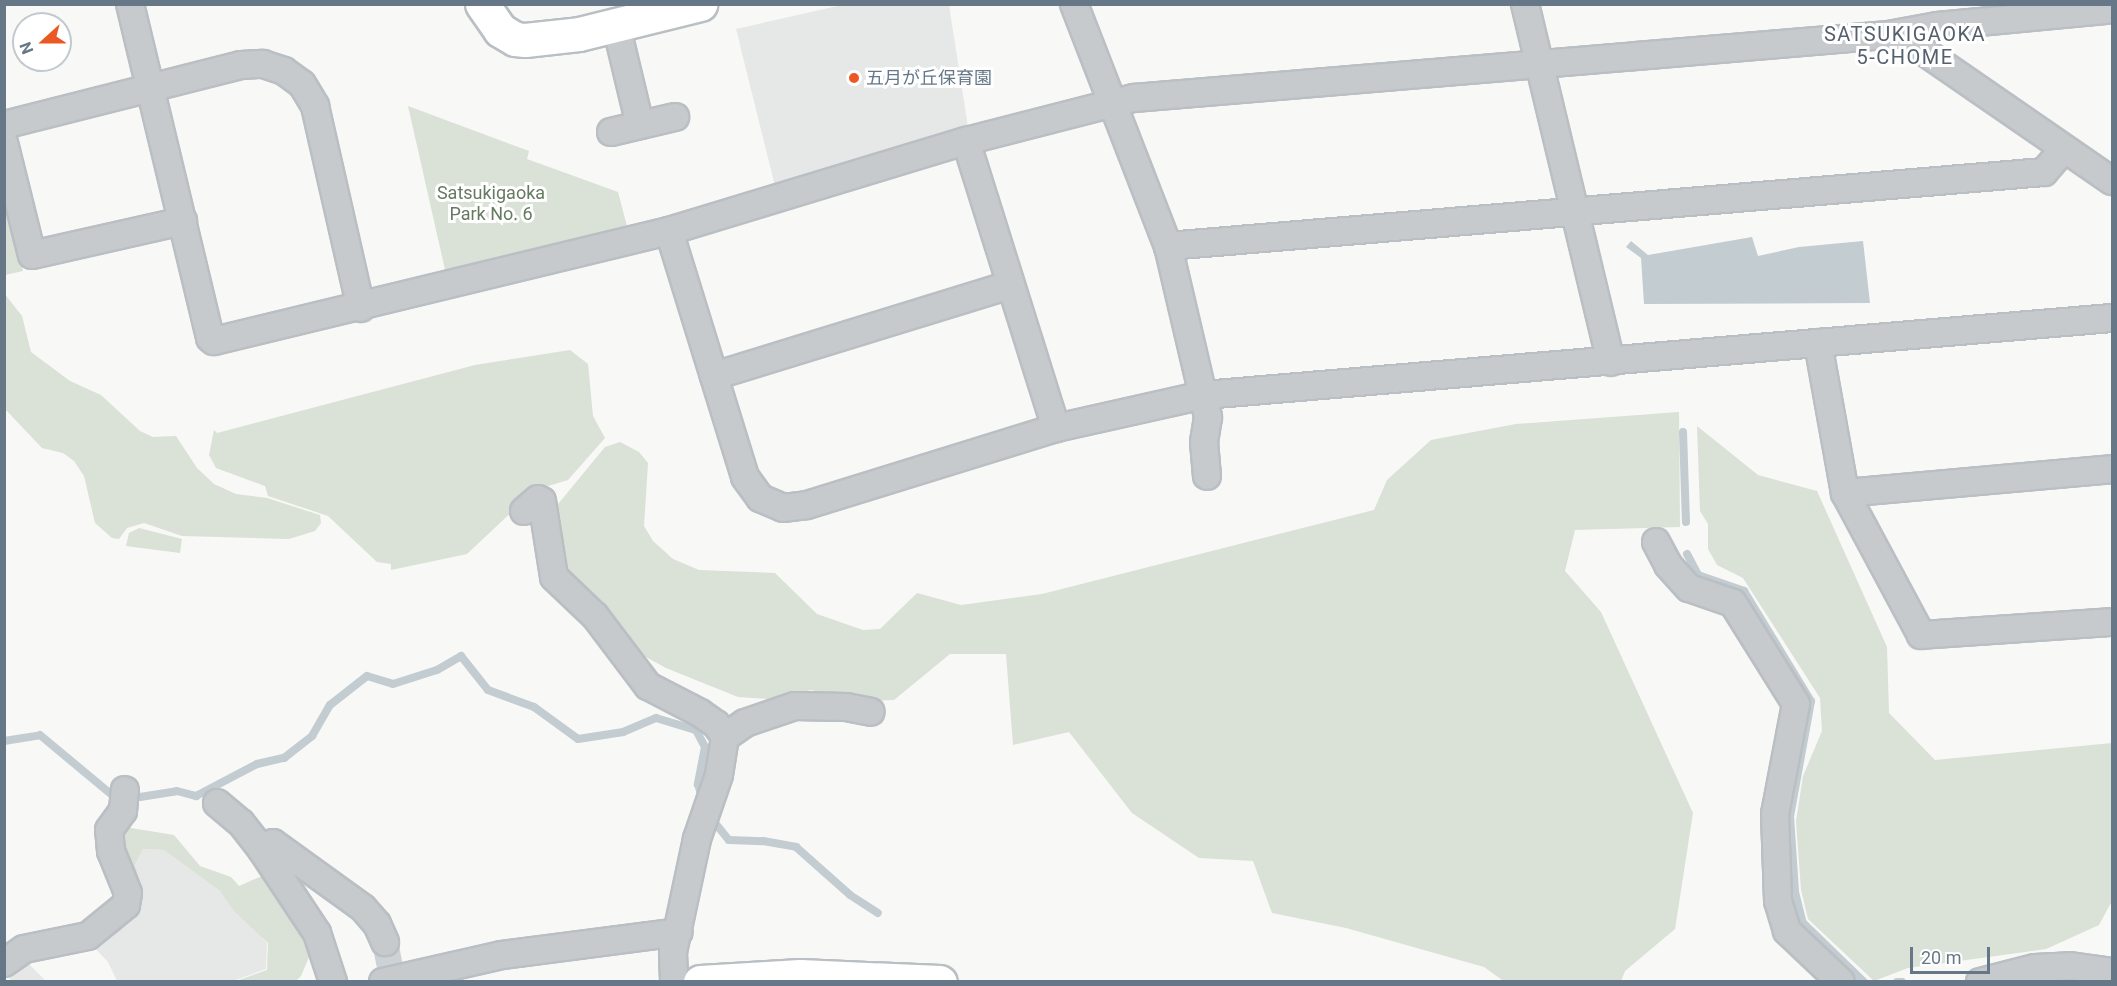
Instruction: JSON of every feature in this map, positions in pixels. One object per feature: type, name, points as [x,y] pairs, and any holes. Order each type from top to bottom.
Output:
[{"type":"street","points":[[130,4],[210,338],[214,341],[361,308],[669,231],[966,141],[1134,98],[1913,31],[2105,10],[2109,4]]},
{"type":"street","points":[[482,4],[494,24],[515,39],[555,38],[700,4]]},
{"type":"street","points":[[1074,4],[1168,246],[1208,417],[1204,442],[1207,476]]},
{"type":"street","points":[[1525,4],[1611,362]]},
{"type":"street","points":[[616,25],[640,125]]},
{"type":"street","points":[[1913,31],[1916,46],[2112,182]]},
{"type":"street","points":[[4,125],[252,63],[284,71],[302,84],[318,118],[361,308]]},
{"type":"street","points":[[610,132],[675,117]]},
{"type":"street","points":[[966,141],[1056,428]]},
{"type":"street","points":[[4,143],[8,171],[32,255],[183,221]]},
{"type":"street","points":[[1168,246],[2044,172],[2064,149]]},
{"type":"street","points":[[669,231],[745,477],[754,493],[775,507],[807,505],[1056,428],[1204,395],[2112,318]]},
{"type":"street","points":[[714,376],[1010,285]]},
{"type":"street","points":[[1818,344],[1845,493],[1921,635],[2112,622]]},
{"type":"street","points":[[1845,493],[2112,470]]},
{"type":"street","points":[[524,511],[538,499],[542,501],[554,577],[595,616],[648,686],[708,719],[725,737]]},
{"type":"street","points":[[1656,542],[1668,565],[1689,588],[1733,603],[1796,704],[1775,814],[1778,901],[1787,931],[1841,981]]},
{"type":"street","points":[[674,981],[673,952],[706,813],[720,775],[725,737],[745,723],[795,706],[846,707],[871,712]]},
{"type":"street","points":[[4,963],[24,949],[88,936],[126,905],[128,893],[111,851],[109,830],[123,811],[125,790]]},
{"type":"street","points":[[218,803],[241,823],[262,850],[317,933],[333,981]]},
{"type":"street","points":[[262,850],[273,843],[363,908],[377,924],[385,942]]},
{"type":"street","points":[[383,981],[502,956],[679,932]]},
{"type":"street","points":[[1980,981],[2035,968],[2070,966],[2112,972]]},
{"type":"street","points":[[700,981],[800,976],[940,981]]},
{"type":"shaded area","name":"五月が丘保育園","points":[[842,5],[949,5],[968,127],[775,186],[736,29]]},
{"type":"shaded area","points":[[1752,237],[1758,256],[1799,247],[1863,241],[1870,303],[1644,304],[1641,258],[1626,247],[1631,241],[1648,255]]},
{"type":"shaded area","points":[[143,849],[164,850],[220,891],[267,943],[266,969],[233,981],[117,981],[108,962],[89,942],[117,934],[140,913],[143,889],[135,865]]},
{"type":"shaded area","points":[[25,960],[46,981],[11,981],[9,975]]},
{"type":"green space","name":"Satsukigaoka Park No. 6","points":[[408,106],[529,151],[527,159],[618,192],[628,230],[446,274]]},
{"type":"green space","points":[[4,199],[23,271],[5,275],[4,275]]},
{"type":"green space","points":[[4,293],[22,316],[31,352],[70,381],[101,395],[140,431],[153,437],[176,436],[197,468],[214,484],[236,494],[267,498],[320,515],[321,523],[315,531],[289,539],[182,536],[144,523],[127,528],[119,539],[112,538],[95,523],[84,476],[74,461],[63,453],[42,448],[5,409]]},
{"type":"green space","points":[[570,350],[588,364],[593,416],[605,438],[568,480],[535,490],[467,554],[391,570],[391,564],[377,562],[328,516],[268,496],[265,486],[216,468],[209,455],[214,430],[217,433],[475,365]]},
{"type":"green space","points":[[1679,412],[1680,527],[1575,530],[1565,571],[1601,612],[1693,813],[1675,929],[1625,971],[1621,981],[1505,982],[1484,967],[1346,928],[1272,913],[1253,861],[1199,858],[1132,813],[1069,732],[1013,745],[1006,654],[950,654],[894,700],[864,701],[811,690],[768,699],[738,697],[666,668],[633,650],[607,609],[581,594],[564,576],[554,509],[605,447],[620,442],[639,452],[648,463],[644,526],[653,541],[673,559],[699,570],[775,573],[817,614],[863,630],[880,629],[917,593],[961,605],[1042,594],[1374,510],[1387,480],[1431,440],[1516,424]]},
{"type":"green space","points":[[1697,426],[1758,475],[1817,491],[1887,647],[1889,713],[1935,760],[2112,743],[2112,901],[2099,925],[2046,949],[1908,968],[1874,981],[1808,919],[1801,890],[1796,821],[1803,776],[1822,731],[1820,698],[1743,578],[1717,565],[1708,549],[1708,524],[1700,511]]},
{"type":"green space","points":[[139,528],[182,539],[180,553],[126,546],[129,533]]},
{"type":"green space","points":[[125,827],[174,835],[200,866],[231,877],[239,886],[264,875],[309,938],[309,957],[301,976],[296,981],[236,981],[267,970],[268,943],[234,911],[220,891],[164,850],[143,849],[135,865],[143,889],[140,913],[117,934],[104,939],[131,913],[114,847]]},
{"type":"waterway","points":[[1683,432],[1686,522]]},
{"type":"waterway","points":[[1687,554],[1698,575],[1744,591],[1811,701],[1790,816],[1795,892],[1803,923],[1864,982]]},
{"type":"waterway","points":[[140,797],[177,791],[196,796],[257,764],[284,758],[312,736],[330,705],[367,676],[393,684],[437,670],[461,656],[488,690],[534,707],[578,739],[623,732],[656,718],[696,730],[705,747],[698,784],[704,804]]},
{"type":"waterway","points":[[4,741],[40,735],[118,800]]},
{"type":"waterway","points":[[711,818],[729,840],[763,841],[796,847],[850,895],[878,913]]},
{"type":"waterway","points":[[1897,982],[1902,982]]},
{"type":"tunnel","points":[[385,942],[393,982]]},
{"type":"place","name":"五月が丘保育園","points":[[854,78]]},
{"type":"district","name":"SATSUKIGAOKA 5-CHOME","points":[[1905,46]]}]
